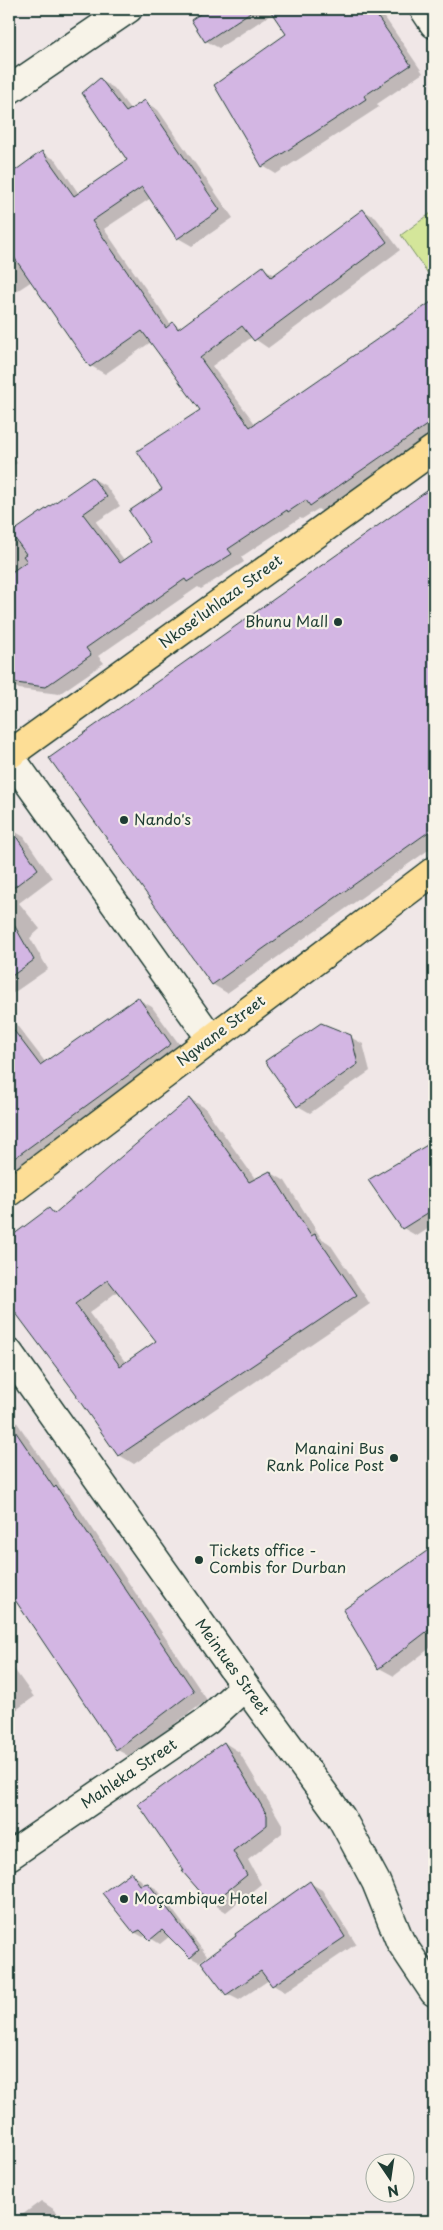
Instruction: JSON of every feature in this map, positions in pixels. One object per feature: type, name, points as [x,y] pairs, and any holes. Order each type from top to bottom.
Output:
[{"type":"main road","name":"Nkose'luhlaza Street","points":[[9,755],[434,449]]},
{"type":"main road","name":"Ngwane Street","points":[[9,1192],[434,871]]},
{"type":"street","points":[[9,90],[128,9]]},
{"type":"street","points":[[424,9],[434,24]]},
{"type":"street","points":[[9,755],[211,1039]]},
{"type":"street","name":"Meintues Street","points":[[9,1353],[245,1686],[341,1817],[376,1882],[400,1941],[434,1992]]},
{"type":"street","name":"Mahleka Street","points":[[9,1856],[208,1721],[245,1686]]},
{"type":"green space","points":[[434,211],[434,282],[401,235]]},
{"type":"building","points":[[207,9],[255,9],[205,42],[191,20]]},
{"type":"building","points":[[269,9],[372,9],[411,65],[364,96],[366,99],[262,167],[214,85],[286,34]]},
{"type":"building","points":[[100,78],[126,112],[145,100],[220,210],[177,239],[142,187],[92,221],[166,328],[173,322],[178,329],[263,266],[271,277],[363,209],[387,242],[254,341],[242,326],[200,358],[250,427],[434,300],[434,420],[310,506],[306,500],[288,512],[287,510],[228,549],[232,554],[187,582],[185,579],[86,648],[91,655],[45,687],[9,682],[9,574],[27,561],[23,556],[26,554],[11,533],[92,477],[107,497],[83,514],[120,563],[150,542],[129,511],[162,489],[137,451],[200,410],[142,331],[90,367],[9,250],[9,175],[42,151],[74,196],[127,160],[82,93]]},
{"type":"building","name":"Bhunu Mall","points":[[434,486],[434,828],[212,985],[49,758]]},
{"type":"building","points":[[9,826],[38,869],[9,891]]},
{"type":"building","points":[[9,916],[34,960],[9,978]]},
{"type":"building","points":[[138,997],[171,1044],[9,1162],[9,1024],[40,1065]]},
{"type":"building","points":[[321,1023],[351,1035],[358,1064],[297,1107],[265,1061]]},
{"type":"building","points":[[190,1098],[249,1182],[270,1171],[311,1236],[315,1234],[357,1295],[118,1456],[77,1395],[9,1304],[9,1238],[49,1208],[54,1214]],"holes":[[[108,1280],[156,1341],[120,1366],[75,1304]]]},
{"type":"building","points":[[434,1141],[434,1209],[402,1229],[368,1180]]},
{"type":"building","points":[[9,1422],[54,1488],[56,1486],[194,1691],[116,1750],[9,1591]]},
{"type":"building","points":[[434,1546],[434,1626],[378,1669],[343,1610]]},
{"type":"building","points":[[224,1742],[267,1815],[267,1825],[233,1851],[247,1875],[211,1904],[182,1871],[184,1871],[138,1804]]},
{"type":"building","points":[[131,1872],[140,1885],[148,1883],[199,1950],[190,1958],[162,1930],[150,1940],[140,1930],[134,1933],[102,1893]]},
{"type":"building","points":[[310,1881],[345,1937],[272,1986],[261,1971],[226,1995],[201,1962],[236,1936],[235,1934]]},
{"type":"place","name":"Bhunu Mall","points":[[338,622]]},
{"type":"place","name":"Nando's","points":[[124,820]]},
{"type":"place","name":"Manaini Bus Rank Police Post","points":[[394,1458]]},
{"type":"place","name":"Tickets office - Combis for Durban","points":[[199,1560]]},
{"type":"place","name":"Moçambique Hotel","points":[[124,1899]]}]
